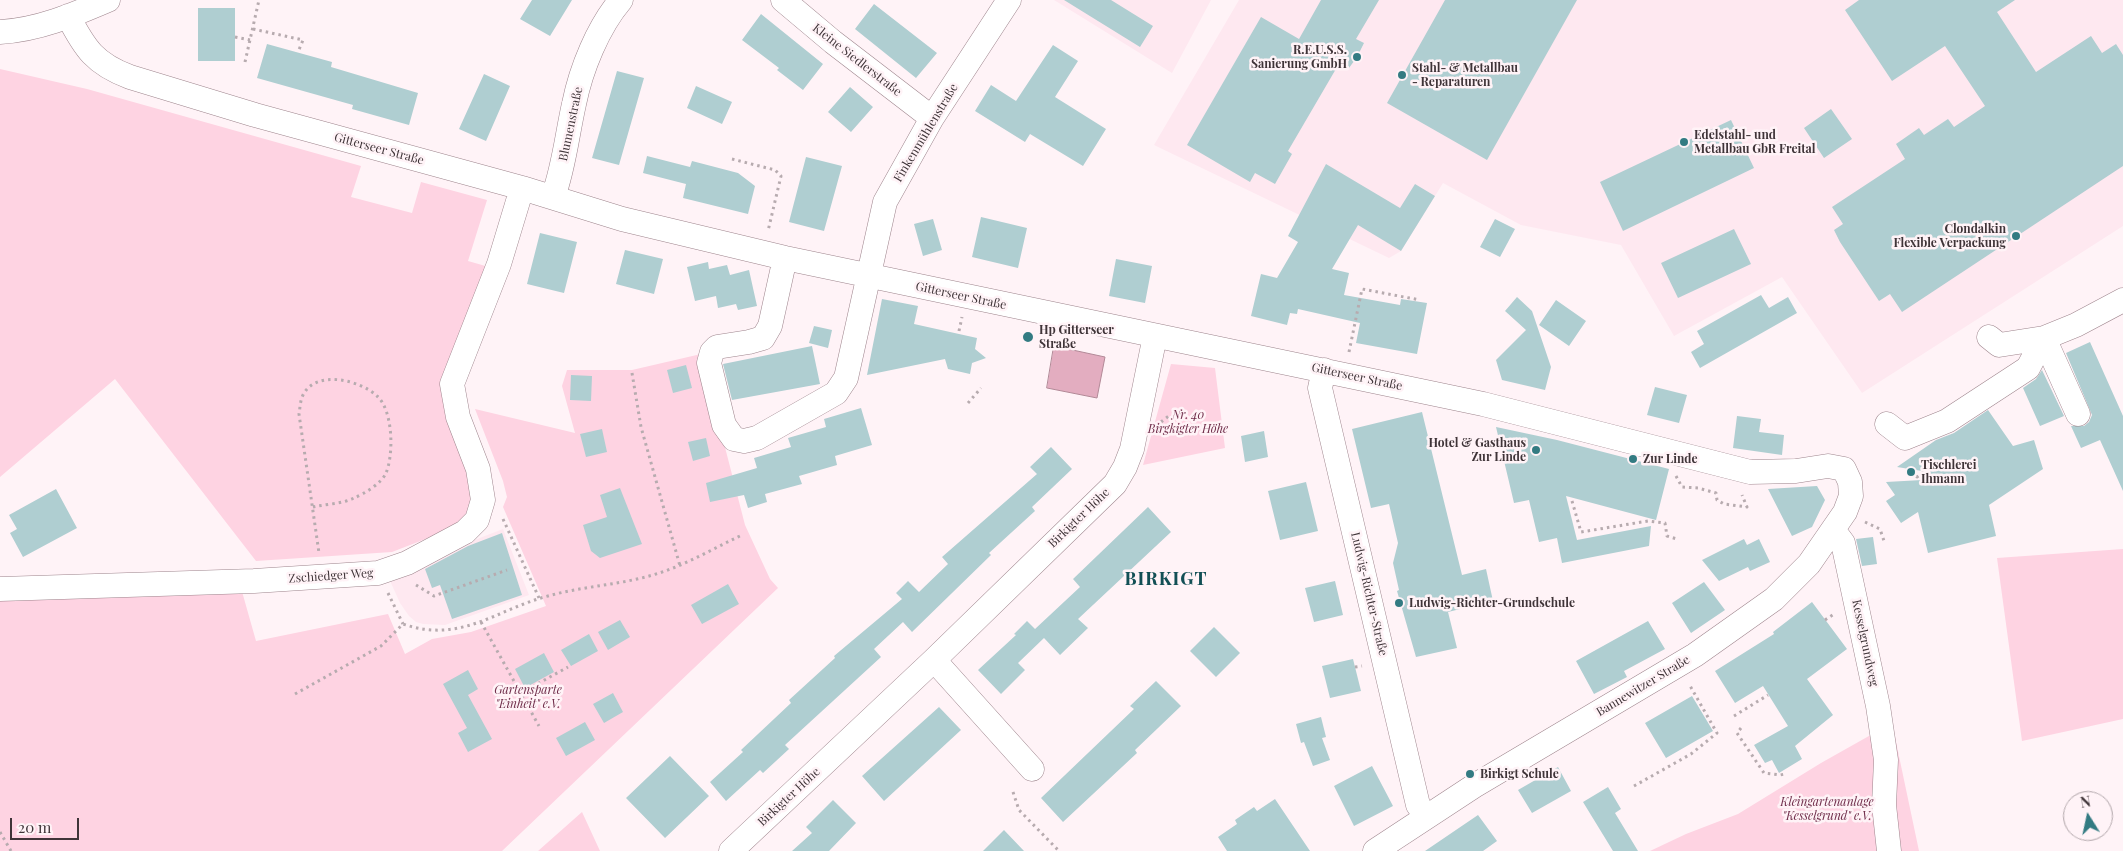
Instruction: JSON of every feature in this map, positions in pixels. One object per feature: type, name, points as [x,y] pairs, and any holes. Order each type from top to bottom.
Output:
[{"type":"street","points":[[0,32],[20,31],[68,16],[108,0]]},
{"type":"street","name":"Blumenstraße","points":[[553,197],[560,175],[574,101],[590,53],[614,8],[621,0]]},
{"type":"street","name":"Kleine Siedlerstraße","points":[[783,0],[833,42],[932,118]]},
{"type":"street","name":"Finkenmühlenstraße","points":[[869,277],[885,202],[932,118],[1009,0]]},
{"type":"street","name":"Gitterseer Straße","points":[[68,16],[91,55],[114,71],[255,115],[522,188],[622,219],[869,277],[1324,370],[1540,417],[1750,472],[1796,471],[1828,466],[1844,469]]},
{"type":"street","points":[[483,500],[478,470],[458,417],[452,384],[459,362],[476,327],[499,264],[522,188]]},
{"type":"street","points":[[785,258],[770,326],[763,338],[717,347],[712,352],[709,363],[724,426],[734,439],[744,441],[757,438],[836,393],[846,378],[869,277]]},
{"type":"street","points":[[1989,337],[1998,345],[2044,338],[2123,300]]},
{"type":"street","name":"Birkigter Höhe","points":[[732,851],[934,660],[1115,484],[1125,467],[1132,449],[1155,336]]},
{"type":"street","points":[[2044,338],[2078,414]]},
{"type":"street","points":[[1886,424],[1905,438],[1947,421],[2028,368],[2044,338]]},
{"type":"street","name":"Ludwig-Richter-Straße","points":[[1324,370],[1320,388],[1418,804],[1426,816]]},
{"type":"street","name":"Bannewitzer Straße","points":[[1374,851],[1426,816],[1695,655],[1736,627],[1794,581],[1834,531],[1845,512],[1851,496],[1850,482],[1844,469]]},
{"type":"street","name":"Zschiedger Weg","points":[[0,588],[244,581],[378,573],[407,563],[465,532],[477,520],[483,500]]},
{"type":"street","name":"Kesselgrundweg","points":[[1834,531],[1843,543],[1848,561],[1878,706],[1886,760],[1884,805],[1889,851]]},
{"type":"street","points":[[934,660],[1032,769]]},
{"type":"path","points":[[245,62],[259,0]]},
{"type":"path","points":[[253,29],[303,40],[298,52]]},
{"type":"path","points":[[235,37],[250,40]]},
{"type":"path","points":[[732,159],[775,170],[780,176],[780,184],[766,239]]},
{"type":"path","points":[[1349,354],[1362,288],[1420,300]]},
{"type":"path","points":[[959,331],[962,316]]},
{"type":"path","points":[[632,373],[640,427],[680,566]]},
{"type":"path","points":[[313,507],[352,499],[368,490],[386,473],[391,443],[390,419],[378,397],[356,383],[332,380],[314,383],[303,395],[300,422],[322,576]]},
{"type":"path","points":[[968,403],[981,388]]},
{"type":"path","points":[[1913,471],[1916,477],[1926,471]]},
{"type":"path","points":[[1674,472],[1682,487],[1698,488],[1716,493],[1717,500],[1724,504],[1747,508],[1742,495]]},
{"type":"path","points":[[483,500],[495,502],[539,598]]},
{"type":"path","points":[[1572,501],[1581,532],[1648,521],[1665,523],[1667,536],[1677,539]]},
{"type":"path","points":[[1880,529],[1884,541]]},
{"type":"path","points":[[378,573],[402,624],[416,628],[446,631],[481,622],[539,598],[561,592],[626,582],[680,566],[742,534]]},
{"type":"path","points":[[407,563],[417,587],[434,596],[507,570]]},
{"type":"path","points":[[1825,620],[1834,614]]},
{"type":"path","points":[[481,622],[539,726]]},
{"type":"path","points":[[295,694],[381,646],[402,624]]},
{"type":"path","points":[[521,693],[568,666]]},
{"type":"path","points":[[1634,786],[1691,754],[1717,733],[1684,676]]},
{"type":"path","points":[[1734,716],[1768,695]]},
{"type":"path","points":[[1742,728],[1737,733],[1764,773],[1785,774]]},
{"type":"path","points":[[1013,792],[1019,810],[1059,851]]},
{"type":"path","points":[[0,832],[11,851]]},
{"type":"shaded area","points":[[1054,0],[1211,0],[1172,73]]},
{"type":"shaded area","points":[[1239,0],[2123,0],[2123,226],[1862,393],[1782,277],[1674,336],[1621,245],[1521,225],[1443,183],[1401,251],[1389,258],[1154,145]]},
{"type":"shaded area","points":[[1054,346],[1105,357],[1097,398],[1047,388]]},
{"type":"shaded area","points":[[503,529],[529,595],[445,625],[423,624],[416,622],[409,616],[400,603],[387,574]]},
{"type":"green space","points":[[0,69],[87,89],[361,166],[351,197],[412,213],[421,182],[487,200],[468,261],[489,267],[452,353],[477,490],[464,521],[454,528],[392,552],[256,561],[115,379],[0,477]]},
{"type":"green space","name":"Gartensparte \"Einheit\" e.V.","points":[[701,354],[745,525],[770,579],[778,588],[502,851],[0,851],[0,600],[241,588],[256,641],[388,614],[405,654],[432,639],[471,632],[546,606],[503,507],[507,497],[503,481],[475,409],[575,433],[562,386],[567,370],[632,370]]},
{"type":"green space","name":"Nr. 40 Birgkigter Höhe","points":[[1171,364],[1215,368],[1225,448],[1143,465]]},
{"type":"green space","points":[[2123,549],[2123,719],[2022,741],[1997,558]]},
{"type":"green space","name":"Kleingartenanlage \"Kesselgrund\" e.V.","points":[[1892,723],[1919,851],[1650,851],[1686,834],[1738,814],[1821,763]]},
{"type":"green space","points":[[582,812],[600,851],[538,851]]},
{"type":"building","points":[[532,0],[572,0],[550,36],[520,19]]},
{"type":"building","points":[[1064,0],[1111,0],[1153,26],[1140,47]]},
{"type":"building","points":[[1321,0],[1379,0],[1356,39],[1364,43],[1357,57],[1349,68],[1340,62],[1288,151],[1292,154],[1275,184],[1255,173],[1250,182],[1187,145],[1261,17],[1299,39]]},
{"type":"building","points":[[1445,0],[1577,0],[1487,160],[1387,103]]},
{"type":"building","points":[[1859,0],[2015,0],[1997,12],[2036,72],[2091,36],[2102,53],[2116,44],[2123,55],[2123,166],[1902,312],[1890,294],[1879,301],[1834,230],[1843,224],[1832,207],[1905,159],[1896,144],[1919,128],[1924,135],[1948,119],[1954,127],[1985,106],[1945,46],[1892,81],[1845,10]]},
{"type":"building","points":[[874,4],[937,53],[916,78],[855,29]]},
{"type":"building","points":[[198,8],[235,8],[235,61],[198,61]]},
{"type":"building","points":[[761,14],[823,64],[803,90],[777,70],[779,68],[742,40]]},
{"type":"building","points":[[267,44],[332,62],[331,67],[418,93],[409,125],[352,109],[353,105],[257,78]]},
{"type":"building","points":[[1053,45],[1078,61],[1055,97],[1106,129],[1083,166],[1030,134],[1025,142],[975,111],[991,85],[1016,101]]},
{"type":"building","points":[[617,71],[644,78],[619,165],[592,158]]},
{"type":"building","points":[[484,74],[510,86],[486,141],[459,129]]},
{"type":"building","points":[[696,86],[732,102],[722,124],[687,108]]},
{"type":"building","points":[[850,87],[873,107],[851,132],[828,112]]},
{"type":"building","points":[[1831,109],[1852,139],[1824,158],[1804,128]]},
{"type":"building","points":[[1731,120],[1754,168],[1623,231],[1600,182]]},
{"type":"building","points":[[647,156],[690,167],[692,161],[738,173],[755,186],[748,214],[683,198],[686,184],[643,173]]},
{"type":"building","points":[[806,157],[842,166],[824,231],[789,222]]},
{"type":"building","points":[[1326,164],[1400,208],[1415,184],[1435,196],[1401,251],[1358,225],[1332,269],[1349,273],[1344,295],[1400,305],[1401,299],[1427,303],[1417,354],[1356,343],[1360,323],[1298,309],[1297,314],[1290,313],[1287,325],[1251,316],[1261,274],[1277,278],[1298,242],[1288,236]]},
{"type":"building","points":[[981,217],[1027,228],[1018,268],[972,257]]},
{"type":"building","points":[[933,219],[942,250],[923,256],[914,224]]},
{"type":"building","points":[[1495,219],[1515,229],[1500,257],[1480,247]]},
{"type":"building","points":[[1734,229],[1751,264],[1678,298],[1661,263]]},
{"type":"building","points":[[540,233],[577,242],[564,293],[527,284]]},
{"type":"building","points":[[625,250],[663,259],[654,294],[616,284]]},
{"type":"building","points":[[1116,259],[1152,266],[1145,303],[1109,296]]},
{"type":"building","points":[[708,262],[709,269],[727,265],[730,275],[749,270],[757,306],[738,310],[736,304],[718,308],[716,296],[695,301],[687,267]]},
{"type":"building","points":[[1761,295],[1769,308],[1788,297],[1797,313],[1700,368],[1691,352],[1704,344],[1697,331]]},
{"type":"building","points":[[1517,297],[1532,311],[1551,367],[1545,390],[1502,380],[1496,360],[1526,330],[1505,311]]},
{"type":"building","points":[[882,299],[918,306],[914,324],[977,338],[975,349],[986,358],[972,363],[970,374],[948,369],[945,359],[867,375]]},
{"type":"building","points":[[1556,300],[1586,321],[1569,346],[1539,325]]},
{"type":"building","points":[[814,326],[832,330],[828,348],[809,343]]},
{"type":"building","points":[[2090,342],[2123,416],[2123,491],[2100,440],[2081,448],[2071,426],[2084,426],[2089,422],[2092,415],[2066,353]]},
{"type":"building","points":[[812,346],[820,384],[732,400],[723,364]]},
{"type":"building","points":[[686,365],[692,388],[673,393],[667,370]]},
{"type":"building","points":[[2042,370],[2064,416],[2040,426],[2023,388],[2036,379]]},
{"type":"building","points":[[571,375],[592,376],[591,401],[570,400]]},
{"type":"building","points":[[1655,387],[1687,395],[1679,423],[1647,415]]},
{"type":"building","points":[[861,408],[872,445],[835,456],[837,465],[799,476],[802,484],[765,494],[767,502],[748,508],[744,495],[710,502],[706,483],[757,468],[754,458],[791,447],[788,438],[826,427],[824,419]]},
{"type":"building","points":[[1988,410],[2013,446],[2034,440],[2043,469],[1989,505],[1996,536],[1928,553],[1918,512],[1901,523],[1886,501],[1895,495],[1886,482],[1922,480],[1922,471],[1897,467],[1936,440],[1954,433]]},
{"type":"building","points":[[1422,412],[1462,575],[1486,569],[1493,601],[1448,612],[1457,648],[1416,657],[1397,591],[1399,590],[1393,563],[1398,543],[1389,504],[1371,508],[1352,429]]},
{"type":"building","points":[[1737,416],[1761,419],[1759,432],[1784,435],[1782,455],[1733,448]]},
{"type":"building","points":[[1496,427],[1557,440],[1669,469],[1656,520],[1566,496],[1577,540],[1651,526],[1649,546],[1562,563],[1557,538],[1539,542],[1529,500],[1514,503]]},
{"type":"building","points":[[602,429],[607,452],[586,457],[580,434]]},
{"type":"building","points":[[1264,431],[1268,457],[1245,462],[1241,436]]},
{"type":"building","points":[[706,438],[710,456],[693,461],[688,442]]},
{"type":"building","points":[[1051,447],[1072,469],[1032,507],[1035,511],[989,553],[991,555],[912,632],[903,622],[874,649],[881,657],[785,745],[789,749],[763,773],[760,770],[726,801],[710,782],[743,752],[741,750],[791,703],[789,700],[835,658],[834,656],[902,599],[896,593],[908,581],[919,592],[948,564],[942,557],[1037,474],[1030,467]]},
{"type":"building","points":[[1306,482],[1318,531],[1280,540],[1268,491]]},
{"type":"building","points":[[1817,486],[1825,500],[1812,527],[1792,536],[1768,489]]},
{"type":"building","points":[[620,488],[642,544],[600,558],[591,551],[583,525],[607,517],[600,495]]},
{"type":"building","points":[[56,489],[77,528],[23,557],[10,533],[17,529],[9,515]]},
{"type":"building","points":[[1148,507],[1171,532],[1078,619],[1088,628],[1060,655],[1044,638],[1018,663],[1025,670],[1001,694],[978,670],[1016,635],[1014,634],[1027,621],[1035,629],[1080,587],[1073,579]]},
{"type":"building","points":[[502,533],[522,595],[452,619],[440,585],[432,588],[425,569],[468,546]]},
{"type":"building","points":[[1873,537],[1877,564],[1862,566],[1856,539]]},
{"type":"building","points":[[1744,539],[1747,545],[1759,539],[1770,562],[1750,571],[1748,567],[1719,581],[1702,560]]},
{"type":"building","points":[[1335,581],[1343,615],[1314,622],[1305,588]]},
{"type":"building","points":[[1704,582],[1725,610],[1691,633],[1672,603]]},
{"type":"building","points":[[728,584],[739,604],[702,624],[691,605]]},
{"type":"building","points":[[1812,602],[1847,649],[1807,679],[1833,715],[1795,746],[1802,759],[1779,773],[1772,760],[1765,763],[1754,745],[1788,726],[1763,686],[1735,703],[1715,671],[1774,634],[1773,632]]},
{"type":"building","points":[[620,620],[630,637],[608,650],[598,632]]},
{"type":"building","points":[[1648,621],[1665,649],[1624,671],[1627,677],[1594,694],[1576,661]]},
{"type":"building","points":[[1214,627],[1240,653],[1216,677],[1190,651]]},
{"type":"building","points":[[589,634],[598,651],[571,666],[561,650]]},
{"type":"building","points":[[544,653],[554,672],[525,688],[515,669]]},
{"type":"building","points":[[1353,659],[1361,691],[1330,698],[1322,666]]},
{"type":"building","points":[[468,670],[478,689],[468,695],[492,739],[468,752],[458,733],[467,728],[443,684]]},
{"type":"building","points":[[1156,681],[1181,706],[1135,750],[1137,753],[1063,822],[1041,798],[1134,709],[1130,706]]},
{"type":"building","points":[[613,693],[623,712],[604,723],[593,704]]},
{"type":"building","points":[[1692,696],[1713,731],[1666,758],[1645,723]]},
{"type":"building","points":[[939,707],[961,730],[884,801],[862,776]]},
{"type":"building","points":[[1321,717],[1326,737],[1322,738],[1330,760],[1313,766],[1304,742],[1301,743],[1296,724]]},
{"type":"building","points":[[585,722],[595,740],[566,756],[556,738]]},
{"type":"building","points":[[670,756],[709,796],[665,838],[626,798]]},
{"type":"building","points":[[1372,766],[1393,806],[1354,826],[1334,786]]},
{"type":"building","points":[[1558,767],[1571,791],[1532,813],[1518,790]]},
{"type":"building","points":[[1608,787],[1621,809],[1615,813],[1638,851],[1613,851],[1583,802]]},
{"type":"building","points":[[1275,799],[1310,851],[1227,851],[1218,837],[1237,824],[1235,820],[1254,807],[1257,811]]},
{"type":"building","points":[[833,800],[856,823],[829,851],[792,851],[812,833],[806,827]]},
{"type":"building","points":[[1478,815],[1497,841],[1483,851],[1425,851]]},
{"type":"building","points":[[1004,830],[1024,851],[983,851]]},
{"type":"place","name":"R.E.U.S.S. Sanierung GmbH","points":[[1357,57]]},
{"type":"place","name":"Stahl- & Metallbau - Reparaturen","points":[[1402,75]]},
{"type":"place","name":"Edelstahl- und Metallbau GbR Freital","points":[[1684,142]]},
{"type":"place","name":"Clondalkin Flexible Verpackung","points":[[2016,236]]},
{"type":"place","name":"Hp Gitterseer Straße","points":[[1028,337]]},
{"type":"place","name":"Hotel & Gasthaus Zur Linde","points":[[1536,450]]},
{"type":"place","name":"Zur Linde","points":[[1633,459]]},
{"type":"place","name":"Tischlerei Ihmann","points":[[1911,472]]},
{"type":"place","name":"Ludwig-Richter-Grundschule","points":[[1399,603]]},
{"type":"place","name":"Birkigt Schule","points":[[1470,774]]},
{"type":"district","name":"BIRKIGT","points":[[1166,579]]}]
